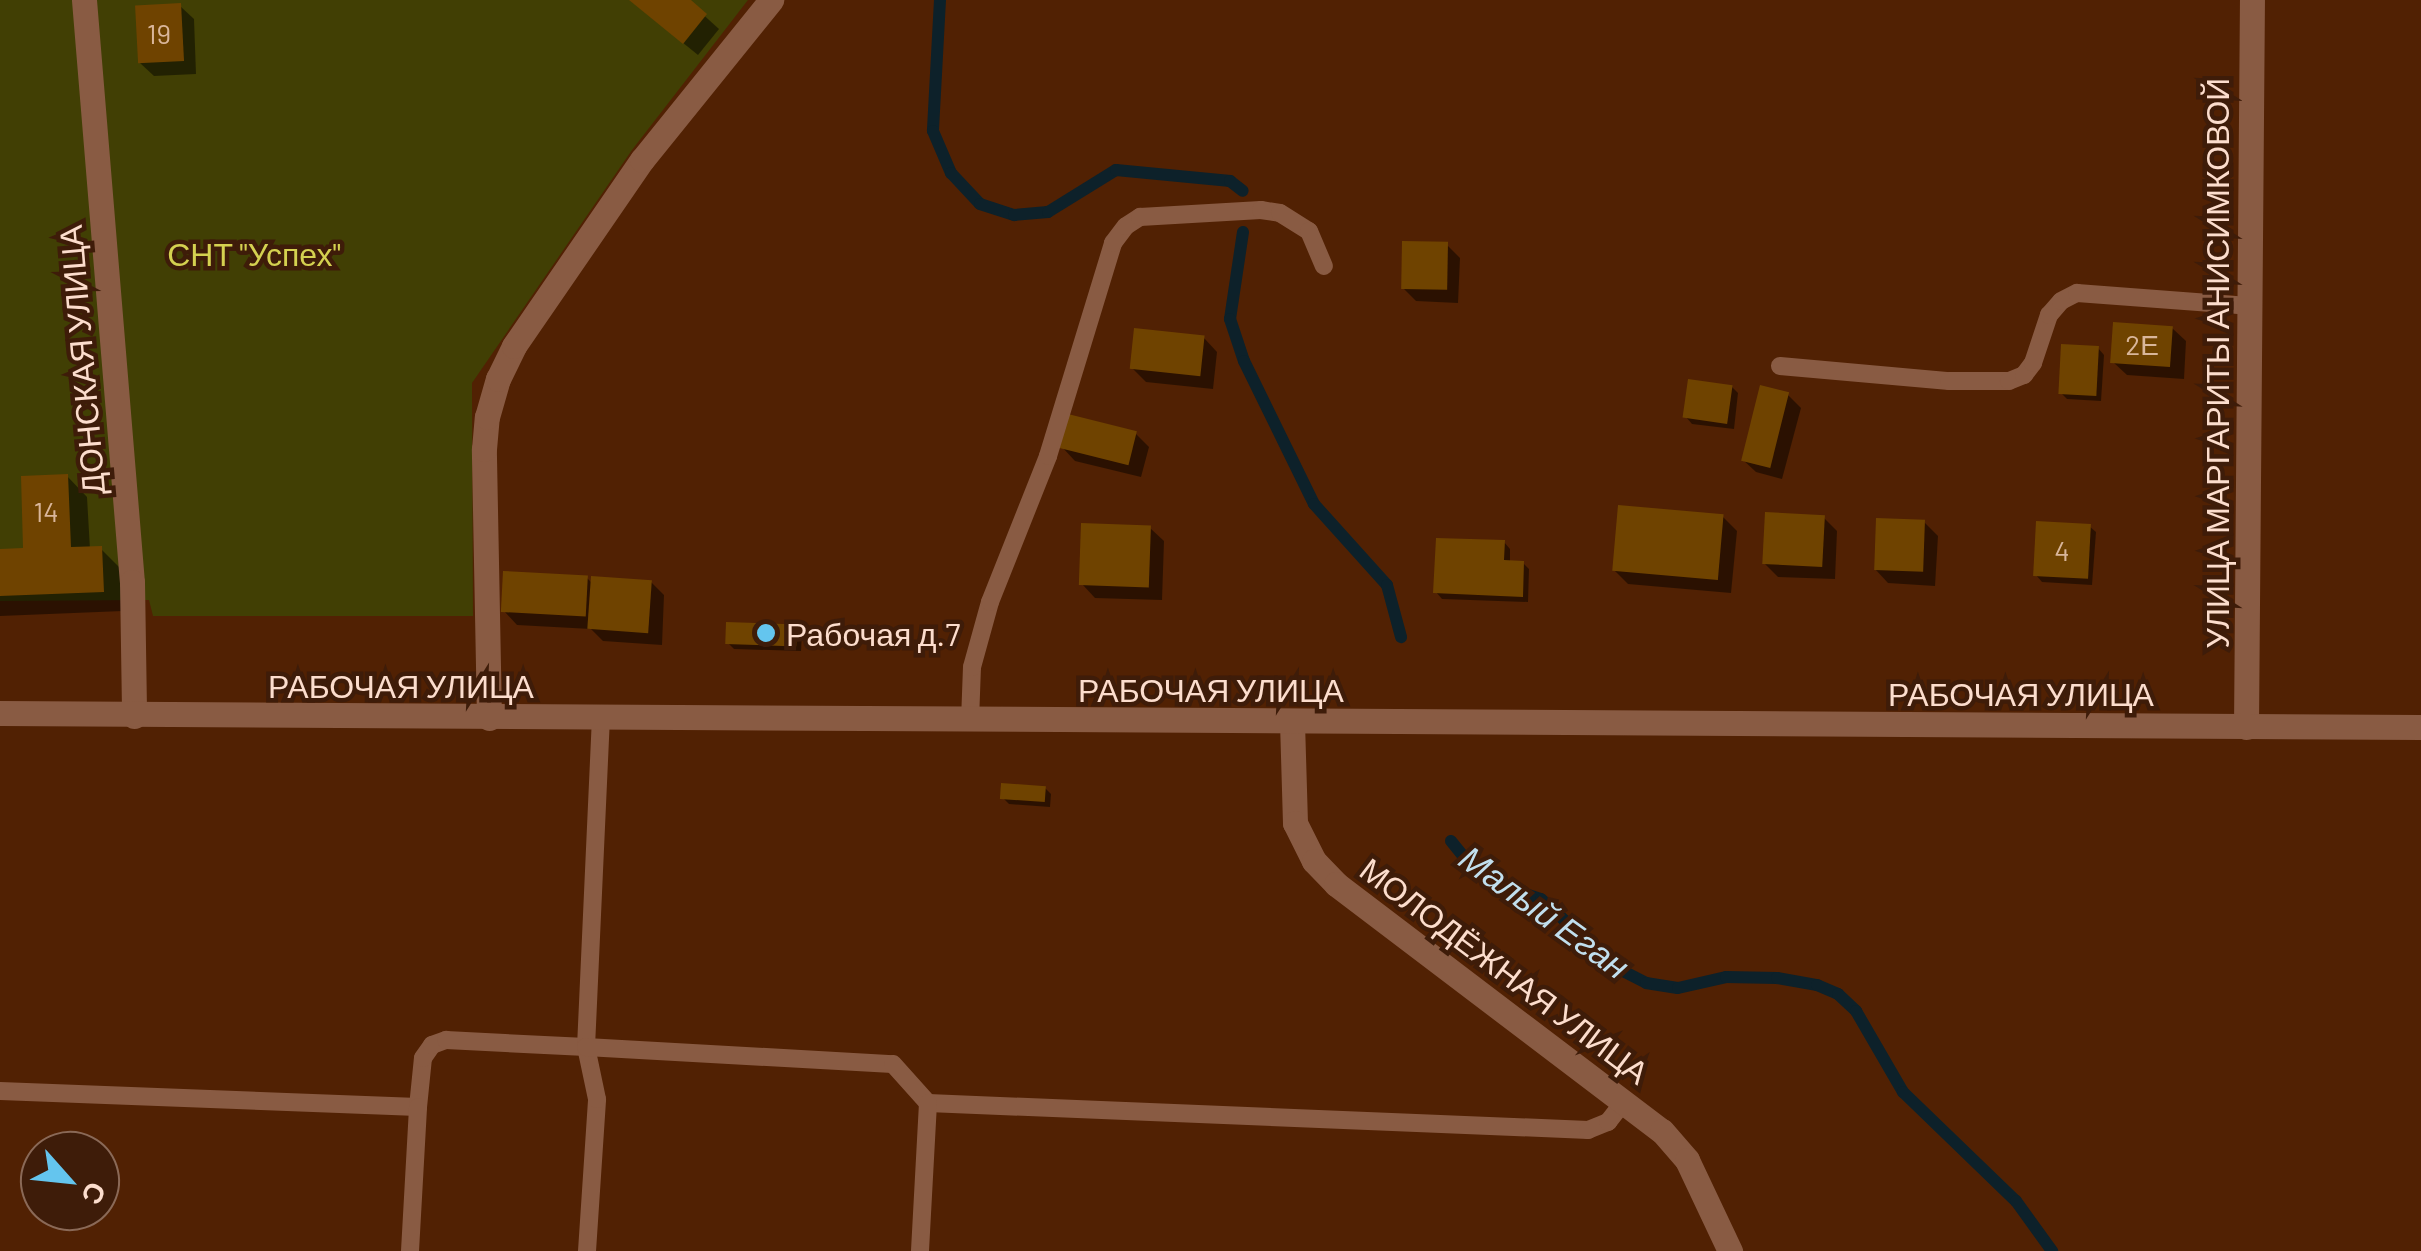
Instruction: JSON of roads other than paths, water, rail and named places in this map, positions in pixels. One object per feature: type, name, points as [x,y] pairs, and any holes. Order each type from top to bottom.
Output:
[{"type":"street","name":"ДОНСКАЯ УЛИЦА","points":[[84,0],[132,582],[134,716]]},
{"type":"street","points":[[489,718],[484,448],[486,418],[498,380],[514,346],[642,160],[772,0]]},
{"type":"street","name":"УЛИЦА МАРГАРИТЫ АНИСИМКОВОЙ","points":[[2246,727],[2252,0]]},
{"type":"street","name":"РАБОЧАЯ УЛИЦА","points":[[0,714],[2421,727]]},
{"type":"street","name":"МОЛОДЁЖНАЯ УЛИЦА","points":[[1292,722],[1295,823],[1314,860],[1336,884],[1625,1100],[1687,1160],[1730,1251]]},
{"type":"lane","points":[[970,721],[979,638],[1048,456],[1113,243],[1126,226],[1140,218],[1261,210],[1280,214],[1309,231],[1324,266]]},
{"type":"lane","points":[[1780,366],[1949,381],[2009,381],[2024,375],[2034,364],[2050,315],[2077,292],[2249,306]]},
{"type":"lane","points":[[587,1251],[597,1099],[586,1048],[601,719]]},
{"type":"lane","points":[[410,1251],[423,1058],[432,1045],[446,1040],[893,1064],[928,1104],[920,1251]]},
{"type":"lane","points":[[0,1090],[418,1107]]},
{"type":"lane","points":[[928,1104],[1588,1130],[1602,1128],[1625,1100]]},
{"type":"waterway","name":"Малый Еган","points":[[940,0],[933,131],[951,173],[980,204],[1014,215],[1048,212],[1116,170],[1230,181],[1243,191]]},
{"type":"waterway","name":"Малый Еган","points":[[1243,232],[1230,319],[1244,361],[1314,504],[1387,585],[1401,637]]},
{"type":"waterway","name":"Малый Еган","points":[[1451,841],[1471,866],[1513,890],[1541,899],[1617,968],[1646,983],[1678,988],[1726,977],[1777,978],[1817,985],[1838,994],[1856,1011],[1903,1092],[2016,1201],[2052,1251]]},
{"type":"place","name":"Рабочая д.7","points":[[766,633]]},
{"type":"park label","name":"СНТ \"Успех\"","points":[[254,253]]}]
